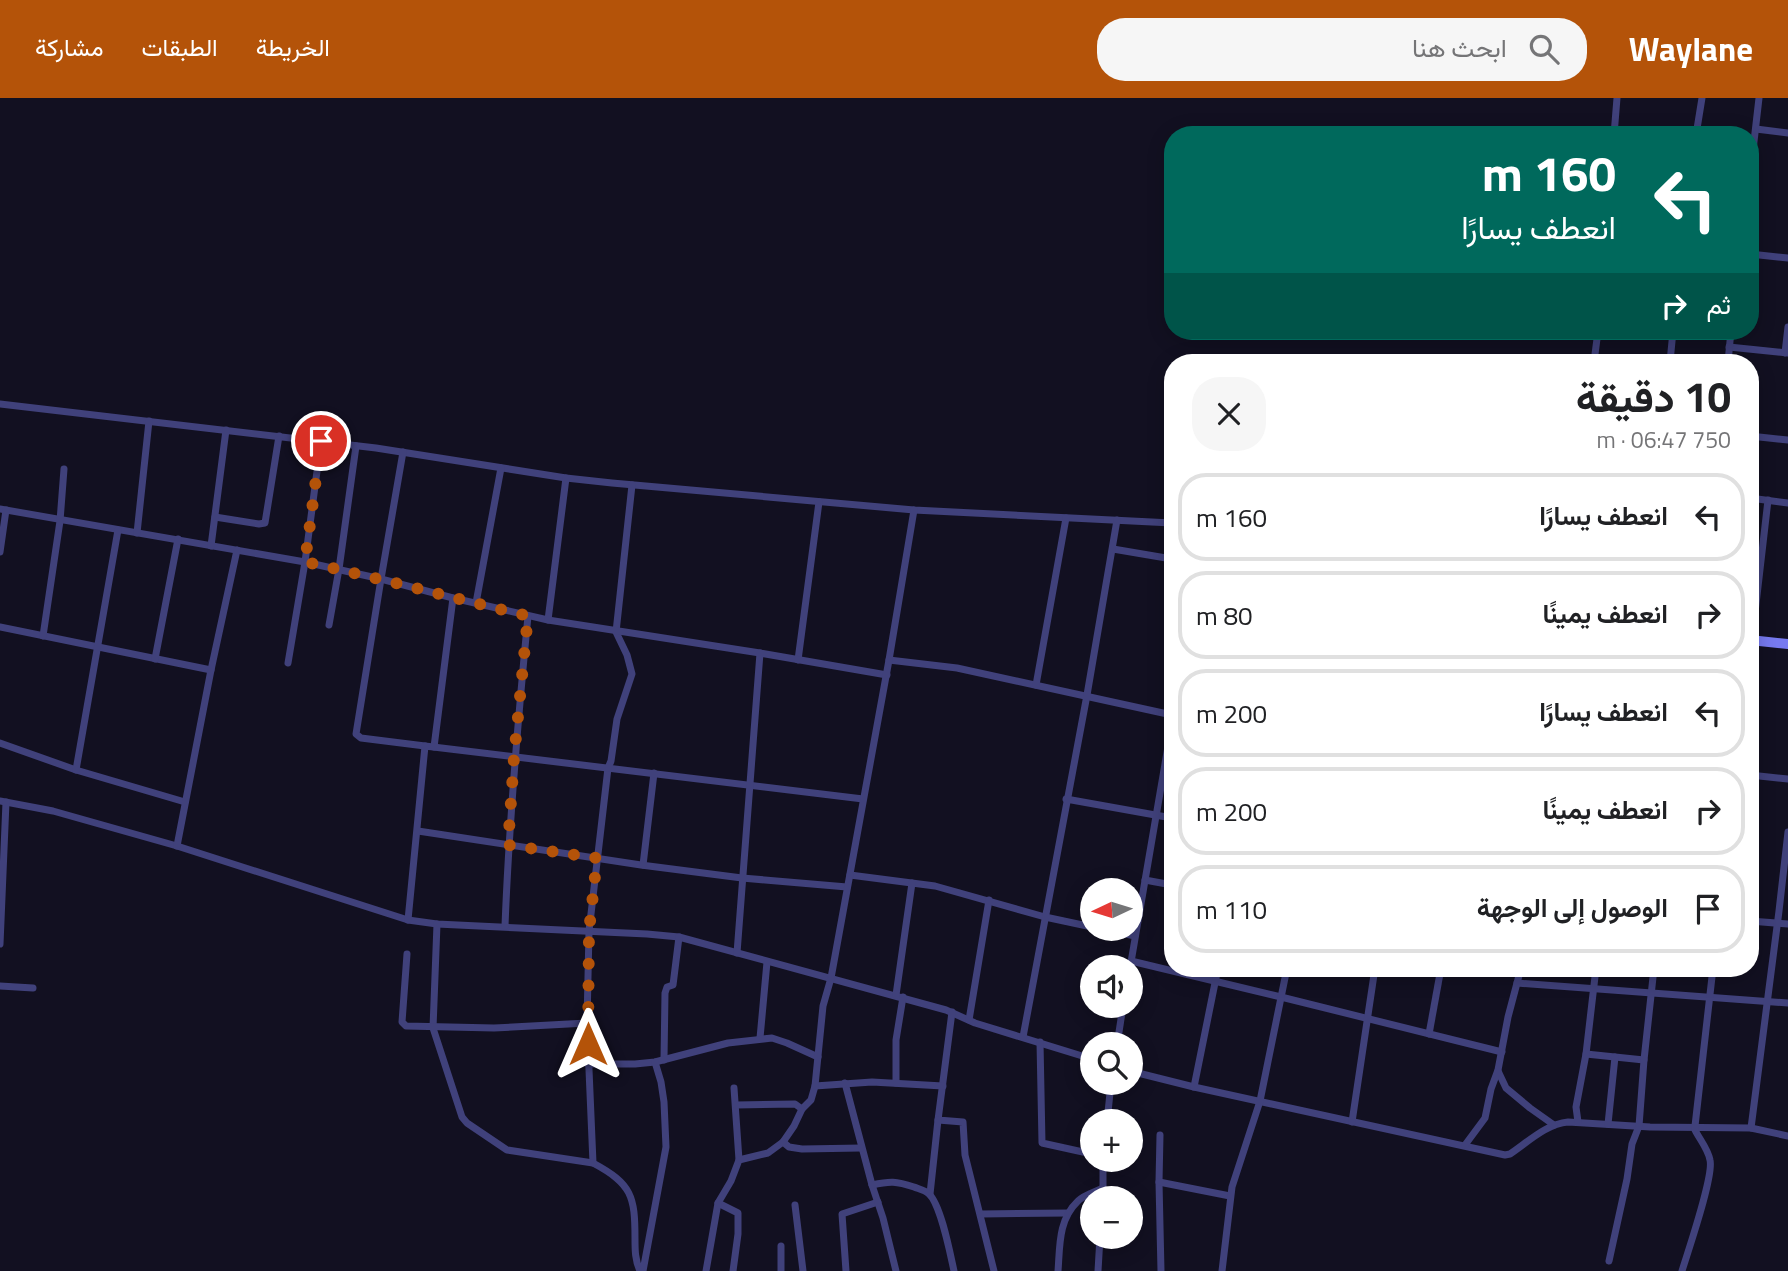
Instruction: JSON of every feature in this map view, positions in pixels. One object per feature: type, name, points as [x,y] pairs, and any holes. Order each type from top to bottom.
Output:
[{"type":"street","points":[[1615,126],[1617,98]]},
{"type":"street","points":[[1697,126],[1702,98]]},
{"type":"street","points":[[1756,126],[1759,98]]},
{"type":"street","points":[[1759,130],[1788,133]]},
{"type":"street","points":[[1759,255],[1788,258]]},
{"type":"street","points":[[1729,347],[1786,353],[1788,327]]},
{"type":"street","points":[[1729,354],[1730,340]]},
{"type":"street","points":[[0,404],[321,441],[566,478],[632,485],[914,510],[1164,523]]},
{"type":"street","points":[[137,534],[149,421]]},
{"type":"street","points":[[211,545],[226,430]]},
{"type":"street","points":[[215,517],[265,523],[279,436]]},
{"type":"street","points":[[1759,437],[1788,440]]},
{"type":"street","points":[[288,663],[321,441]]},
{"type":"street","points":[[329,625],[356,446]]},
{"type":"street","points":[[404,452],[356,734],[361,738],[863,799]]},
{"type":"street","points":[[476,603],[501,468]]},
{"type":"street","points":[[43,636],[60,521],[64,469]]},
{"type":"street","points":[[548,620],[566,478]]},
{"type":"street","points":[[593,1163],[587,1023],[589,931],[608,768],[617,719],[632,674],[617,632],[632,485]]},
{"type":"street","points":[[1759,499],[1788,503]]},
{"type":"street","points":[[1759,574],[1768,500]]},
{"type":"street","points":[[798,660],[819,502]]},
{"type":"street","points":[[0,552],[3,510],[305,562],[548,620],[887,675]]},
{"type":"street","points":[[739,1160],[768,1153],[783,1142],[802,1109],[811,1100],[815,1086],[823,1006],[831,978],[887,675],[914,510]]},
{"type":"street","points":[[1036,685],[1066,518]]},
{"type":"street","points":[[1023,1037],[1117,520]]},
{"type":"street","points":[[76,769],[118,530]]},
{"type":"street","points":[[155,659],[178,539]]},
{"type":"street","points":[[1112,549],[1164,558]]},
{"type":"street","points":[[177,846],[237,550]]},
{"type":"street","points":[[434,747],[453,598]]},
{"type":"street","points":[[505,926],[514,757],[528,616]]},
{"type":"street","points":[[0,627],[211,670]]},
{"type":"street","points":[[1759,641],[1788,645]]},
{"type":"street","points":[[737,953],[761,653]]},
{"type":"street","points":[[889,660],[957,668],[1164,713]]},
{"type":"street","points":[[0,743],[185,803]]},
{"type":"street","points":[[408,920],[425,746]]},
{"type":"street","points":[[1143,891],[1164,772]]},
{"type":"street","points":[[643,865],[654,773]]},
{"type":"street","points":[[1759,776],[1788,779]]},
{"type":"street","points":[[1066,799],[1164,816]]},
{"type":"street","points":[[0,944],[3,801],[53,811],[177,846],[408,920],[438,924],[678,937],[899,996],[1080,1055]]},
{"type":"street","points":[[418,831],[742,878],[847,887]]},
{"type":"street","points":[[1751,1128],[1788,832]]},
{"type":"street","points":[[850,875],[935,886],[1080,924]]},
{"type":"street","points":[[1145,880],[1164,883]]},
{"type":"street","points":[[896,1083],[899,996],[912,883]]},
{"type":"street","points":[[969,1020],[989,900]]},
{"type":"street","points":[[1759,922],[1788,924]]},
{"type":"street","points":[[438,924],[433,1028],[462,1116],[470,1126],[507,1150],[593,1163],[620,1181],[634,1203],[635,1253],[642,1271]]},
{"type":"street","points":[[664,1060],[665,993],[667,987],[673,985],[678,937]]},
{"type":"street","points":[[407,954],[402,1022],[404,1026],[494,1028],[587,1023]]},
{"type":"street","points":[[760,1038],[767,962]]},
{"type":"street","points":[[1143,967],[1164,971]]},
{"type":"street","points":[[1194,977],[1502,1052]]},
{"type":"street","points":[[1194,1087],[1217,977]]},
{"type":"street","points":[[1222,1271],[1230,1196],[1260,1101],[1285,977]]},
{"type":"street","points":[[1352,1122],[1373,977]]},
{"type":"street","points":[[1429,1034],[1439,977]]},
{"type":"street","points":[[1465,1145],[1485,1118],[1519,977]]},
{"type":"street","points":[[1578,1122],[1576,1107],[1586,1054],[1595,977]]},
{"type":"street","points":[[1609,1261],[1632,1144],[1639,1126],[1653,977]]},
{"type":"street","points":[[1682,1271],[1711,1165],[1695,1128],[1712,977]]},
{"type":"street","points":[[1517,983],[1788,1003]]},
{"type":"street","points":[[0,986],[33,988]]},
{"type":"street","points":[[930,1194],[952,1012]]},
{"type":"street","points":[[589,1064],[655,1062],[710,1047],[760,1038],[772,1038],[818,1057]]},
{"type":"street","points":[[1040,1042],[1042,1143],[1080,1151]]},
{"type":"street","points":[[1586,1054],[1644,1060]]},
{"type":"street","points":[[1608,1124],[1615,1057]]},
{"type":"street","points":[[642,1271],[666,1147],[664,1102],[655,1062]]},
{"type":"street","points":[[1498,1070],[1506,1088],[1554,1125]]},
{"type":"street","points":[[1143,1073],[1497,1153],[1510,1154],[1559,1123],[1751,1128],[1788,1136]]},
{"type":"street","points":[[815,1086],[845,1083],[943,1086]]},
{"type":"street","points":[[845,1083],[861,1148],[888,1234],[895,1271]]},
{"type":"street","points":[[706,1271],[718,1203],[739,1160],[734,1088]]},
{"type":"street","points":[[736,1105],[795,1104],[802,1109]]},
{"type":"street","points":[[938,1120],[963,1122],[965,1155],[994,1271]]},
{"type":"street","points":[[1160,1135],[1161,1271]]},
{"type":"street","points":[[783,1142],[789,1147],[802,1149],[861,1148]]},
{"type":"street","points":[[872,1185],[896,1181],[930,1194],[938,1209],[954,1271]]},
{"type":"street","points":[[1159,1182],[1230,1196]]},
{"type":"street","points":[[1058,1271],[1061,1227],[1068,1213],[1080,1200]]},
{"type":"street","points":[[846,1271],[841,1215],[878,1202]]},
{"type":"street","points":[[718,1203],[738,1213],[733,1271]]},
{"type":"street","points":[[795,1205],[803,1271]]},
{"type":"street","points":[[981,1214],[1068,1213]]},
{"type":"street","points":[[781,1246],[781,1271]]},
{"type":"street","points":[[1098,1271],[1099,1249]]},
{"type":"route","points":[[321,441],[305,562],[528,616],[508,845],[597,858],[589,931],[588,1044]]}]
